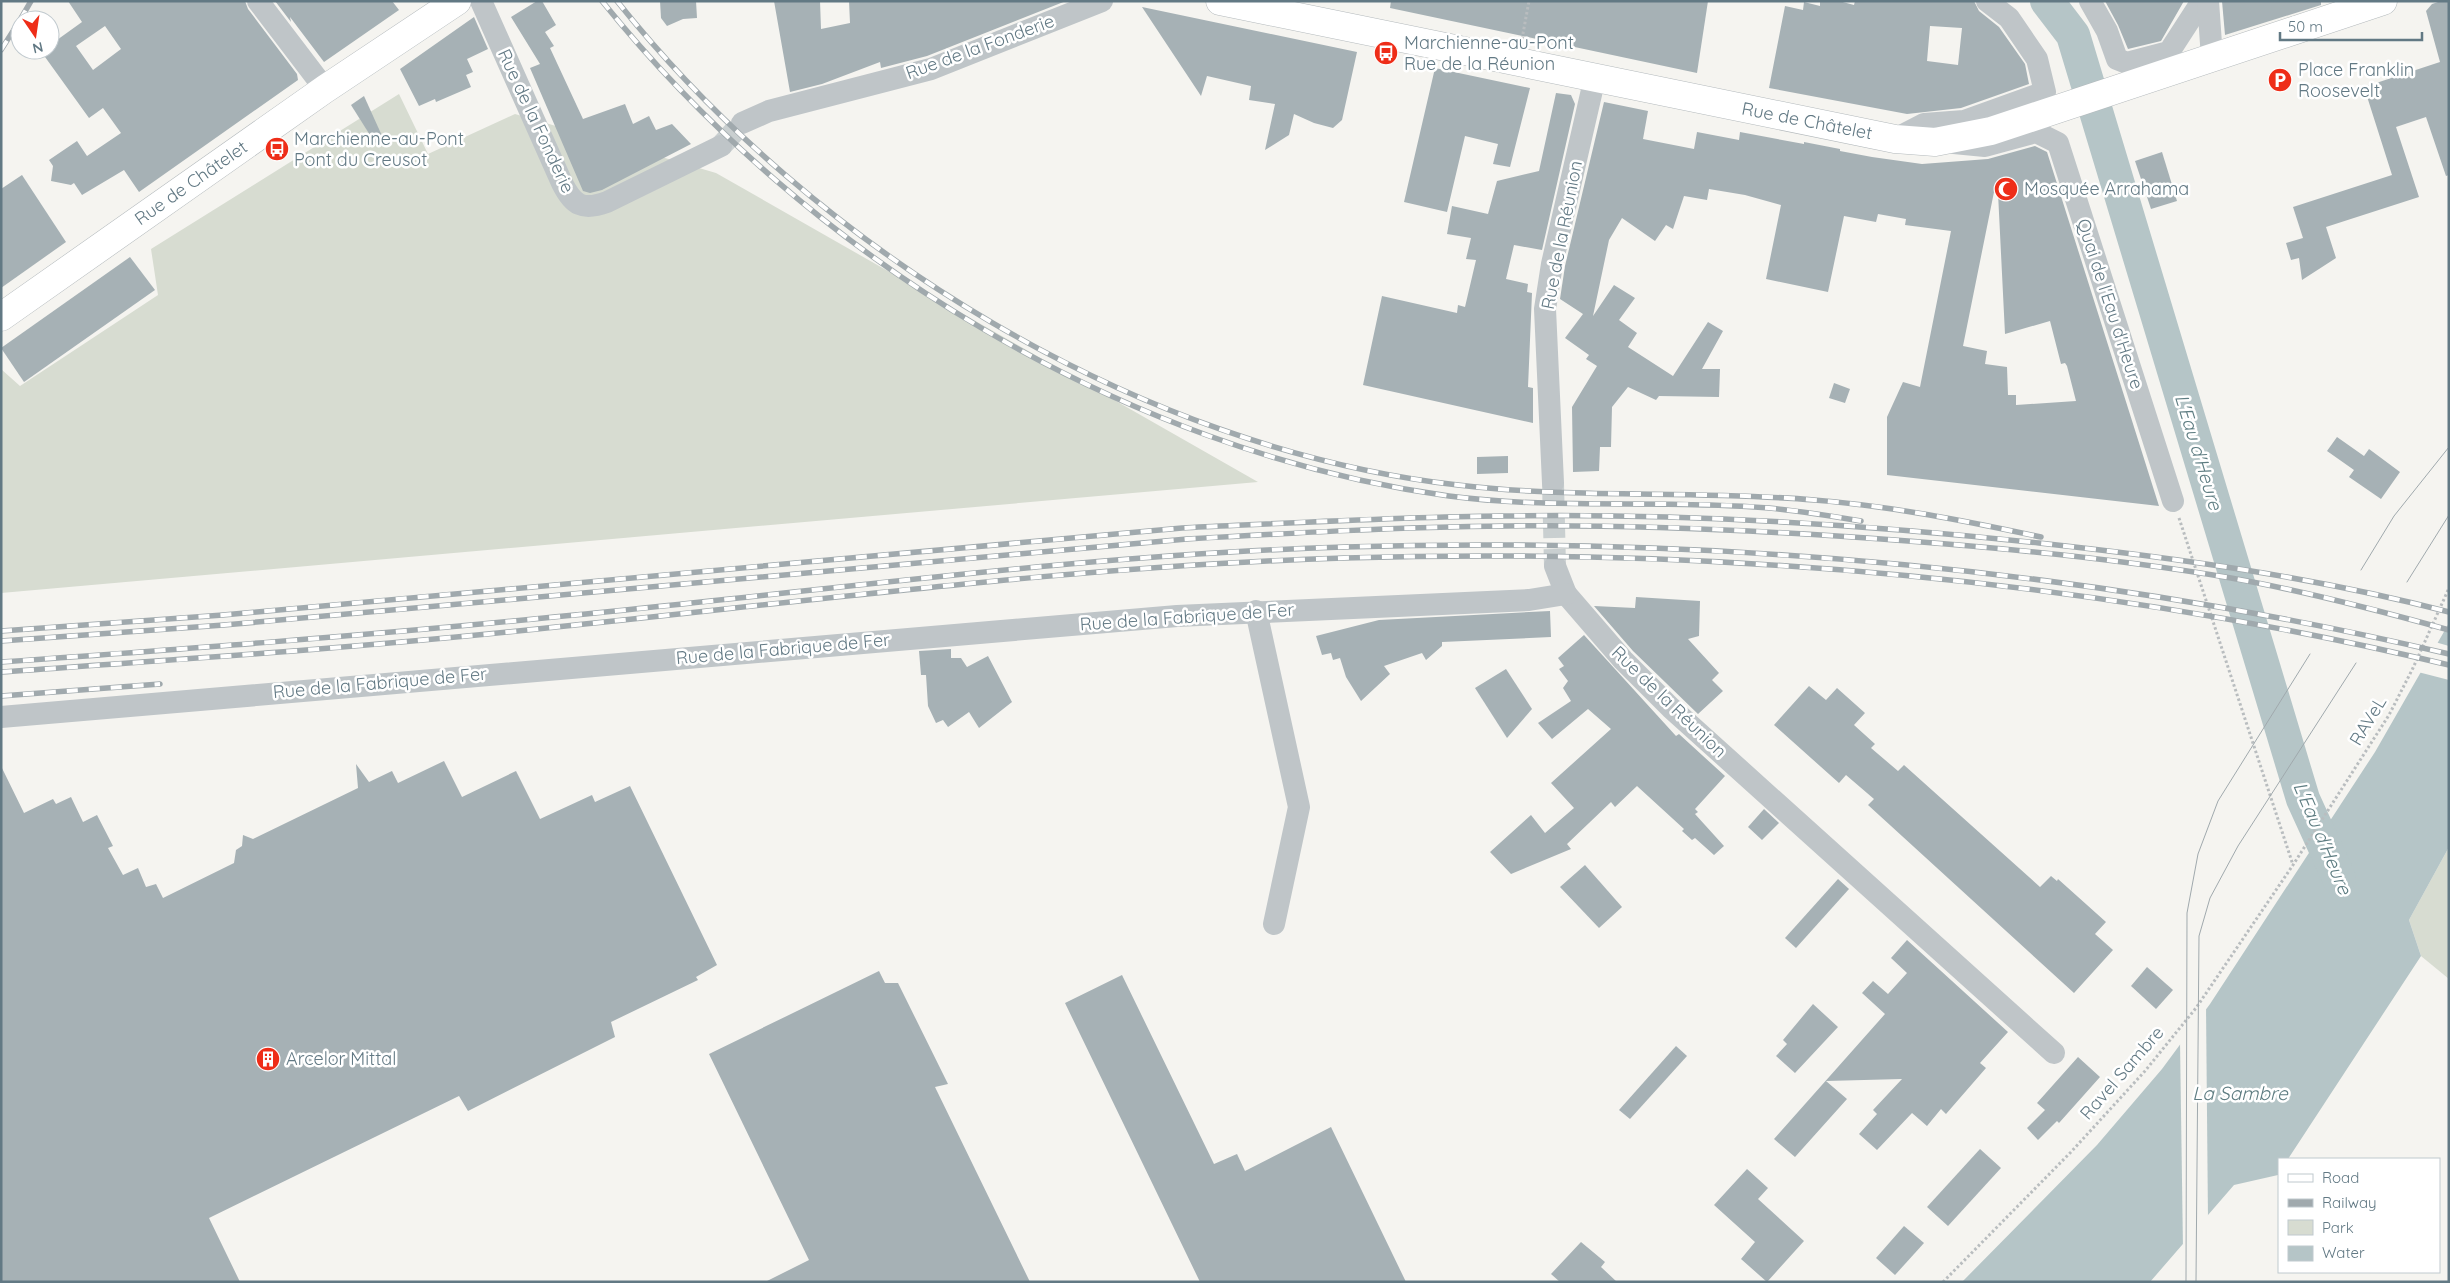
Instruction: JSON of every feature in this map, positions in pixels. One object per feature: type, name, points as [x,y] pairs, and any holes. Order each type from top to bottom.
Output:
[{"type":"main road","name":"Rue de Châtelet","points":[[1,316],[325,89],[458,1]]},
{"type":"main road","name":"Rue de Châtelet","points":[[1220,1],[1895,138],[1935,142],[1991,131],[2054,99],[2115,90],[2383,1]]},
{"type":"street","points":[[258,1],[325,89]]},
{"type":"street","name":"Rue de la Fonderie","points":[[481,1],[569,198],[580,205],[594,207],[607,202],[721,146]]},
{"type":"street","name":"Rue de la Fonderie","points":[[742,123],[768,111],[931,69],[1102,1]]},
{"type":"street","points":[[1895,138],[1924,124],[1964,121],[2054,99],[2037,59],[2009,18],[1988,1]]},
{"type":"street","points":[[2090,1],[2108,31],[2117,59],[2127,63],[2169,52],[2202,1]]},
{"type":"street","points":[[2208,1],[2212,58]]},
{"type":"street","name":"Rue de la Réunion","points":[[1553,483],[1545,309],[1552,264],[1595,77]]},
{"type":"street","name":"Quai de l'Eau d'Heure","points":[[1935,142],[1985,146],[2036,132],[2058,143],[2173,501]]},
{"type":"street","name":"Rue de la Réunion","points":[[1555,566],[1566,594],[1623,660],[1671,708],[2054,1053]]},
{"type":"street","name":"Rue de la Fabrique de Fer","points":[[1,717],[577,666],[1256,611],[1529,600],[1566,594]]},
{"type":"street","points":[[1256,611],[1300,807],[1274,924]]},
{"type":"path","points":[[1518,62],[1529,1]]},
{"type":"path","points":[[2173,501],[2293,865]]},
{"type":"path","name":"RAVeL","points":[[2296,860],[2389,715],[2413,668],[2449,588]]},
{"type":"path","name":"Ravel Sambre","points":[[1943,1282],[2071,1152],[2145,1071],[2196,1008],[2296,860]]},
{"type":"green space","points":[[399,94],[428,154],[515,114],[716,173],[1258,482],[1,593],[1,369],[20,386],[158,295],[151,249]]},
{"type":"green space","points":[[2449,847],[2449,979],[2421,956],[2409,920]]},
{"type":"water","name":"La Sambre","points":[[2449,623],[2449,847],[2409,920],[2421,956],[2289,1158],[2278,1158],[2278,1175],[2234,1185],[2150,1282],[1962,1282],[2097,1145],[2162,1069],[2210,1004],[2375,752]]},
{"type":"pier","points":[[2435,642],[2449,646],[2449,680],[2418,672]]},
{"type":"pier","points":[[2206,1006],[2208,1220],[2183,1250],[2180,1041]]},
{"type":"building","points":[[68,1],[245,1],[248,9],[297,74],[298,80],[139,192],[124,170],[82,195],[74,183],[71,185],[51,181],[53,166],[49,160],[77,141],[87,156],[121,133],[103,108],[89,118],[47,60],[60,60],[60,38],[82,22]],"holes":[[[105,26],[121,49],[93,70],[76,46]]]},
{"type":"building","points":[[275,1],[392,1],[399,10],[324,62],[290,17],[291,22]]},
{"type":"building","points":[[537,1],[542,1],[556,25],[545,32],[554,46],[550,48],[583,119],[625,104],[633,124],[649,116],[656,130],[672,124],[691,144],[602,190],[590,193],[583,191],[530,68],[540,64],[511,17]]},
{"type":"building","points":[[660,1],[696,1],[697,18],[683,19],[667,26],[661,18]]},
{"type":"building","points":[[774,1],[820,1],[821,29],[850,23],[849,1],[1066,1],[927,56],[881,68],[880,62],[822,84],[790,92]]},
{"type":"building","points":[[1391,1],[1708,1],[1697,73],[1390,8]]},
{"type":"building","points":[[1820,1],[1839,1],[1854,5],[1855,1],[1974,1],[1979,11],[1999,27],[2025,64],[2029,84],[1961,108],[1907,114],[1769,88],[1785,6],[1803,10],[1804,2],[1820,6]],"holes":[[[1930,26],[1962,28],[1958,65],[1927,61]]]},
{"type":"building","points":[[2105,1],[2184,1],[2161,41],[2128,49]]},
{"type":"building","points":[[2222,1],[2321,1],[2321,5],[2225,35]]},
{"type":"building","points":[[2449,1],[2449,175],[2446,176],[2426,117],[2396,127],[2419,197],[2326,227],[2336,258],[2302,280],[2299,258],[2291,260],[2286,243],[2303,238],[2293,207],[2392,175],[2364,87],[2440,62],[2426,11],[2432,4]]},
{"type":"building","points":[[1142,7],[1357,52],[1342,120],[1333,128],[1314,123],[1294,114],[1289,135],[1265,150],[1275,104],[1249,100],[1251,86],[1207,76],[1201,96]]},
{"type":"building","points":[[474,17],[488,49],[467,59],[473,72],[466,75],[471,87],[436,102],[435,99],[419,106],[400,69]]},
{"type":"building","points":[[1435,68],[1530,88],[1510,167],[1493,164],[1498,144],[1465,136],[1447,212],[1404,202]]},
{"type":"building","points":[[1556,93],[1571,95],[1575,104],[1542,250],[1514,245],[1506,279],[1528,284],[1527,292],[1532,293],[1528,387],[1533,388],[1533,423],[1363,385],[1382,296],[1457,313],[1458,305],[1465,307],[1476,260],[1466,259],[1471,238],[1447,234],[1452,206],[1488,214],[1497,181],[1539,171]]},
{"type":"building","points":[[364,96],[383,138],[375,143],[351,105]]},
{"type":"building","points":[[1604,102],[1648,111],[1643,139],[1694,149],[1697,132],[1739,140],[1740,132],[1804,144],[1804,142],[1872,157],[1922,164],[1988,159],[2035,146],[2047,152],[2159,506],[1887,475],[1887,417],[1903,382],[1920,387],[1951,231],[1905,225],[1906,219],[1878,214],[1876,222],[1844,216],[1828,292],[1766,279],[1781,205],[1745,195],[1709,189],[1707,200],[1684,196],[1673,229],[1666,225],[1655,241],[1622,218],[1609,240],[1593,316],[1614,285],[1635,298],[1619,320],[1637,333],[1628,347],[1673,376],[1708,322],[1723,331],[1702,369],[1720,369],[1719,397],[1659,396],[1656,400],[1628,387],[1612,407],[1611,447],[1600,447],[1599,471],[1573,472],[1572,407],[1597,366],[1586,359],[1589,355],[1565,338],[1583,314],[1560,299],[1565,266]],"holes":[[[1994,192],[1998,193],[2005,334],[2050,321],[2061,364],[2065,363],[2067,366],[2076,401],[2016,405],[2016,395],[2008,395],[2007,367],[1985,364],[1987,351],[1963,346]]]},
{"type":"building","points":[[2162,152],[2177,201],[2151,209],[2135,161]]},
{"type":"building","points":[[22,175],[66,242],[1,288],[1,189]]},
{"type":"building","points":[[130,257],[155,290],[24,382],[1,348]]},
{"type":"building","points":[[1834,383],[1850,389],[1845,403],[1829,398]]},
{"type":"building","points":[[2337,437],[2364,456],[2369,449],[2400,472],[2381,499],[2349,477],[2354,470],[2327,451]]},
{"type":"building","points":[[1508,456],[1508,473],[1477,474],[1477,457]]},
{"type":"building","points":[[1636,597],[1700,601],[1699,636],[1688,639],[1719,673],[1712,680],[1723,691],[1698,714],[1633,651],[1594,606],[1635,608]]},
{"type":"building","points":[[1550,611],[1551,637],[1442,642],[1442,646],[1426,660],[1422,653],[1384,666],[1390,674],[1361,701],[1346,677],[1340,658],[1333,660],[1331,653],[1322,655],[1316,636],[1379,620]]},
{"type":"building","points":[[1584,635],[1676,736],[1679,734],[1725,776],[1695,809],[1698,812],[1695,814],[1724,846],[1714,855],[1695,838],[1692,840],[1682,831],[1684,829],[1637,786],[1615,807],[1611,802],[1567,844],[1571,849],[1511,874],[1490,852],[1531,815],[1545,833],[1574,808],[1551,783],[1611,729],[1588,709],[1552,739],[1538,723],[1571,701],[1563,688],[1568,681],[1559,669],[1564,666],[1558,658]]},
{"type":"building","points":[[951,649],[951,658],[961,658],[967,667],[988,656],[1012,702],[979,728],[969,712],[948,727],[943,720],[936,723],[928,706],[926,675],[921,675],[919,651]]},
{"type":"building","points":[[1506,669],[1532,709],[1507,738],[1475,688]]},
{"type":"building","points":[[1809,686],[1826,700],[1837,688],[1865,713],[1854,725],[1875,744],[1871,748],[1898,771],[1904,765],[2040,887],[2051,876],[2057,881],[2058,879],[2106,922],[2095,934],[2113,950],[2074,993],[1868,805],[1874,799],[1846,775],[1839,783],[1774,725]]},
{"type":"building","name":"Arcelor Mittal","points":[[444,761],[462,797],[516,771],[540,819],[592,795],[595,802],[630,786],[717,965],[696,977],[698,980],[611,1022],[615,1037],[468,1111],[459,1096],[209,1218],[240,1282],[1,1282],[1,766],[24,813],[53,799],[56,804],[71,797],[83,822],[97,815],[113,846],[108,848],[123,875],[138,868],[146,887],[156,884],[163,898],[234,863],[236,850],[242,846],[243,835],[253,839],[358,788],[356,764],[369,782],[392,771],[398,783]]},
{"type":"building","points":[[1764,809],[1779,823],[1762,840],[1748,827]]},
{"type":"building","points":[[1585,865],[1622,907],[1599,928],[1560,887]]},
{"type":"building","points":[[1838,879],[1849,889],[1796,948],[1785,938]]},
{"type":"building","points":[[1907,940],[2008,1032],[1980,1063],[1986,1068],[1946,1114],[1941,1109],[1927,1126],[1912,1113],[1877,1150],[1859,1134],[1877,1114],[1873,1110],[1902,1079],[1826,1081],[1847,1099],[1795,1157],[1774,1139],[1885,1014],[1862,993],[1873,981],[1888,994],[1907,973],[1891,958]]},
{"type":"building","points":[[2147,967],[2173,990],[2156,1009],[2131,986]]},
{"type":"building","points":[[879,971],[885,983],[898,983],[948,1084],[935,1087],[1030,1282],[765,1282],[809,1260],[709,1054]]},
{"type":"building","points":[[1122,975],[1214,1164],[1237,1154],[1245,1171],[1331,1127],[1406,1282],[1200,1282],[1065,1003]]},
{"type":"building","points":[[1813,1004],[1838,1027],[1795,1073],[1776,1056],[1787,1044],[1783,1040]]},
{"type":"building","points":[[1676,1046],[1687,1056],[1630,1119],[1619,1110]]},
{"type":"building","points":[[2078,1057],[2100,1077],[2059,1123],[2057,1121],[2038,1140],[2027,1128],[2045,1110],[2037,1103]]},
{"type":"building","points":[[1980,1149],[2001,1168],[1948,1226],[1927,1207]]},
{"type":"building","points":[[1747,1169],[1768,1188],[1758,1199],[1804,1241],[1767,1282],[1741,1259],[1755,1242],[1714,1205]]},
{"type":"building","points":[[1904,1226],[1924,1243],[1895,1275],[1876,1258]]},
{"type":"building","points":[[1581,1242],[1605,1262],[1601,1267],[1617,1282],[1560,1282],[1551,1274]]},
{"type":"waterway","name":"L'Eau d'Heure","points":[[2047,1],[2073,35],[2303,799],[2339,878]]},
{"type":"tunnel","points":[[721,146],[742,123]]},
{"type":"tunnel","points":[[1553,483],[1555,566]]},
{"type":"tram line","points":[[2361,570],[2394,516],[2449,447]]},
{"type":"tram line","points":[[2407,582],[2449,515]]},
{"type":"tram line","points":[[2186,1282],[2187,913],[2198,854],[2218,801],[2310,654]]},
{"type":"tram line","points":[[2196,1282],[2199,936],[2210,898],[2238,846],[2356,663]]},
{"type":"railway","points":[[26,10],[31,1]]},
{"type":"railway","points":[[602,1],[684,94],[775,180],[874,258],[980,327],[1092,387],[1208,436],[1327,472],[1449,496],[1529,503],[1729,505],[1781,509],[1861,521]]},
{"type":"railway","points":[[617,1],[697,92],[787,177],[886,254],[992,323],[1104,382],[1220,429],[1339,464],[1458,485],[1547,492],[1725,495],[1814,500],[1900,510],[2041,537]]},
{"type":"railway","points":[[1,50],[10,36]]},
{"type":"railway","points":[[1,631],[223,615],[1182,528],[1502,516],[1704,518],[1838,525],[1972,536],[2142,555],[2245,570],[2347,589],[2449,612]]},
{"type":"railway","points":[[1,641],[224,625],[1187,539],[1386,529],[1556,526],[1657,527],[1808,534],[2030,551],[2151,566],[2259,583],[2341,601],[2449,630]]},
{"type":"railway","points":[[1,662],[476,625],[943,576],[1143,558],[1344,547],[1483,545],[1622,547],[1900,564],[2038,580],[2176,600],[2313,625],[2449,654]]},
{"type":"railway","points":[[1,672],[417,641],[950,585],[1147,568],[1344,558],[1483,556],[1622,558],[1761,564],[1900,575],[2038,590],[2176,610],[2313,635],[2449,665]]},
{"type":"railway","points":[[1,696],[160,684]]},
{"type":"place","name":"Marchienne-au-Pont Rue de la Réunion","points":[[1386,53]]},
{"type":"place","name":"Place Franklin Roosevelt","points":[[2280,80]]},
{"type":"place","name":"Marchienne-au-Pont Pont du Creusot","points":[[277,149]]},
{"type":"place","name":"Mosquée Arrahama","points":[[2006,189]]},
{"type":"place","name":"Arcelor Mittal","points":[[268,1059]]}]
